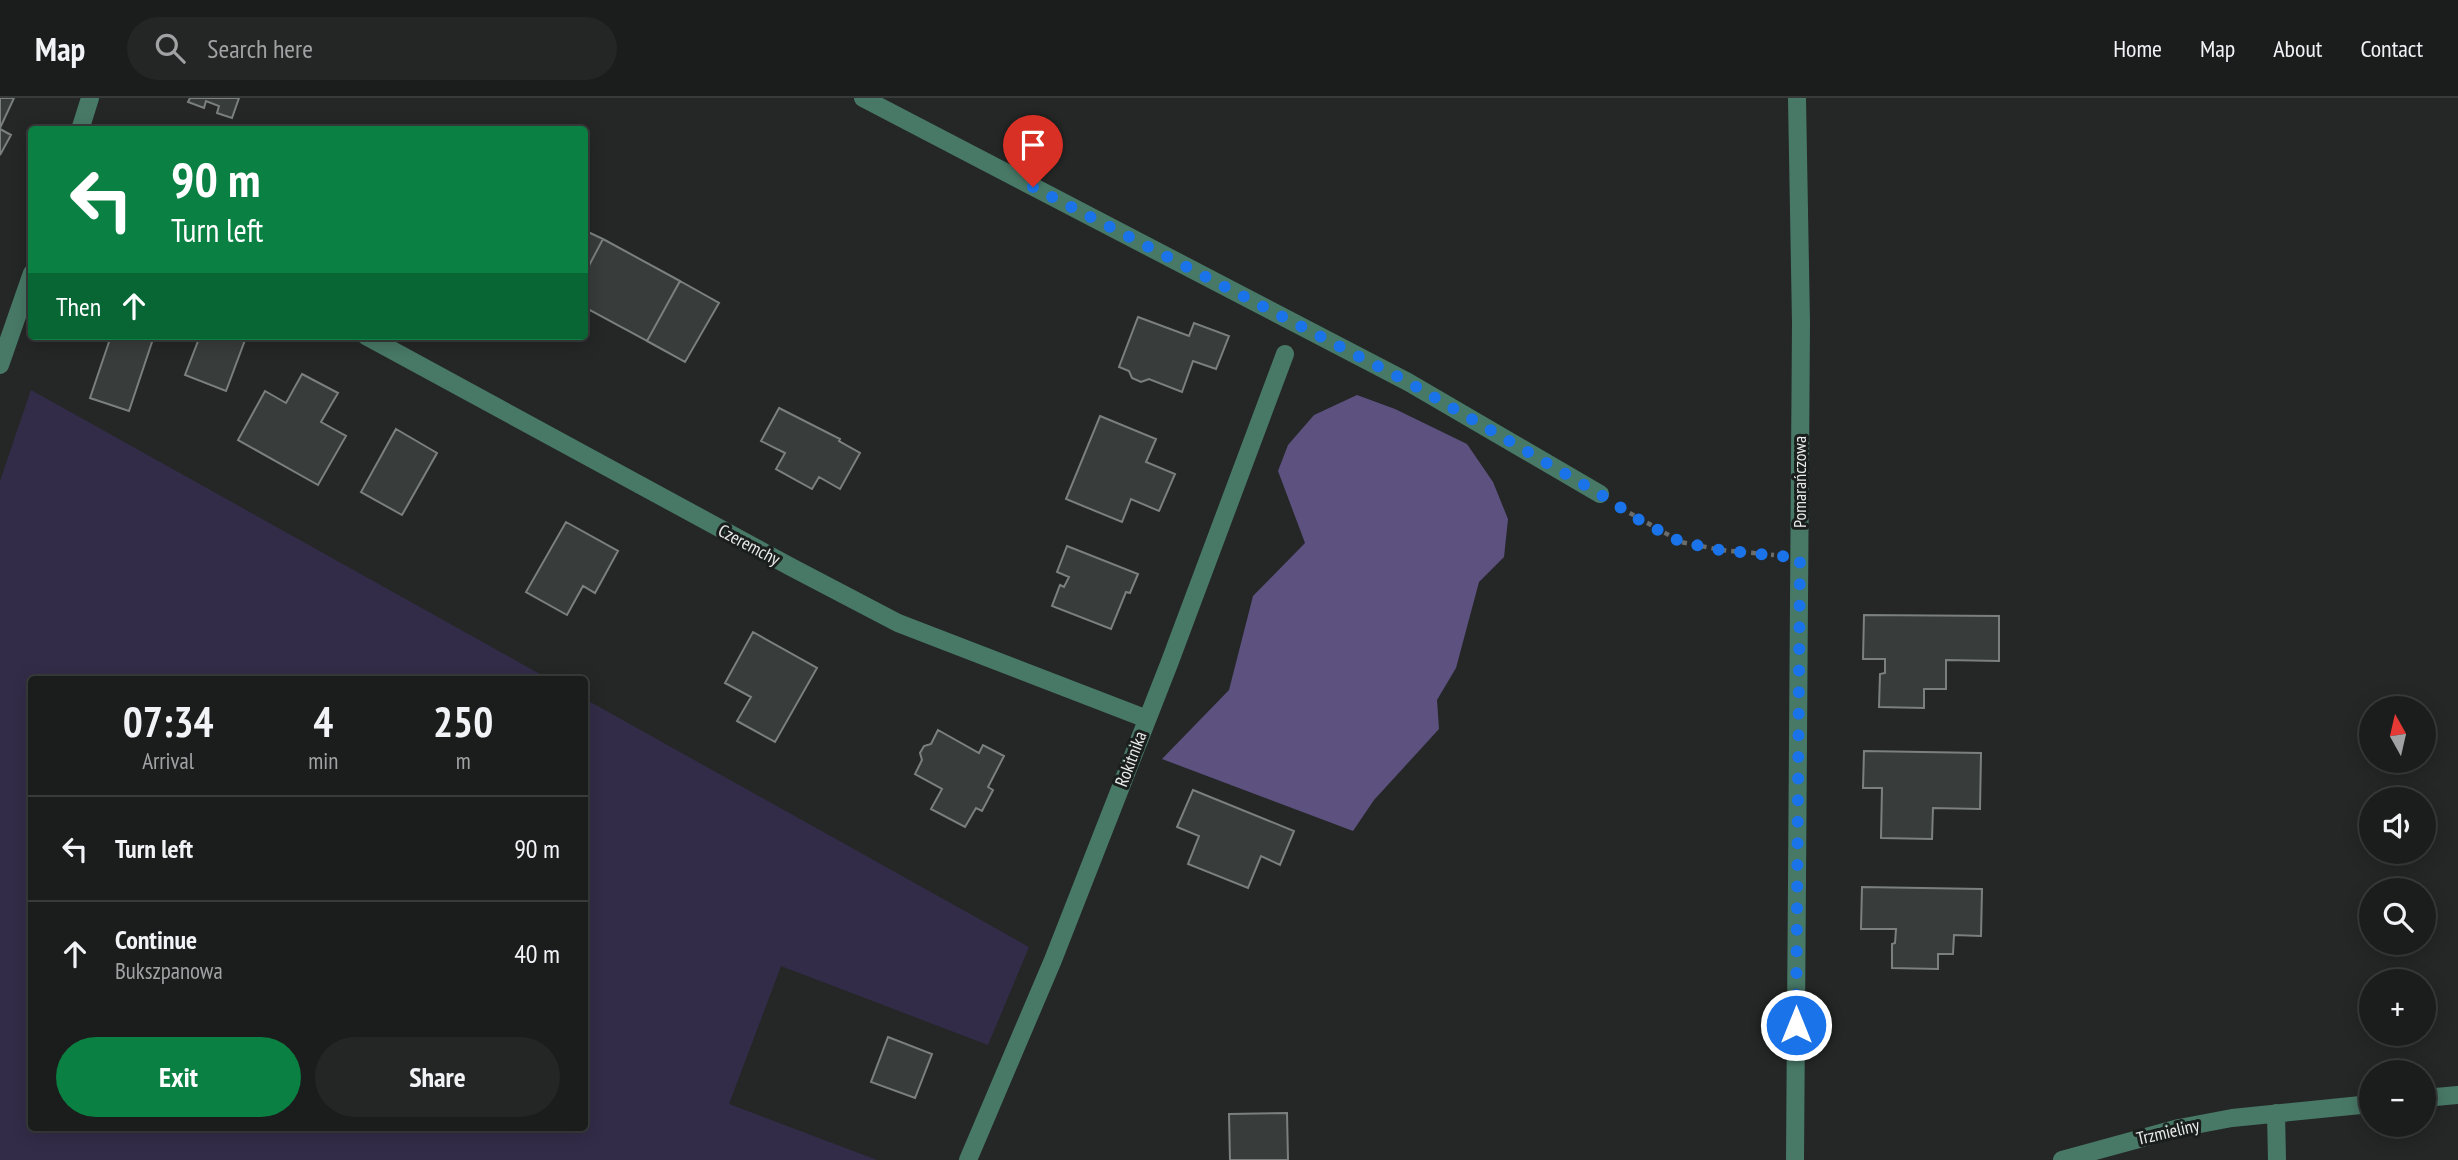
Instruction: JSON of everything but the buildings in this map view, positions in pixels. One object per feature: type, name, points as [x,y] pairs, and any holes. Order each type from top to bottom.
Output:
[{"type":"street","points":[[81,126],[90,98]]},
{"type":"street","points":[[863,98],[1408,382],[1600,494]]},
{"type":"street","name":"Pomarańczowa","points":[[1795,1160],[1801,323],[1797,98]]},
{"type":"street","points":[[0,365],[28,284]]},
{"type":"street","name":"Czeremchy","points":[[373,340],[791,568],[898,623],[1147,719]]},
{"type":"street","name":"Rokitnika","points":[[968,1160],[1053,961],[1285,354]]},
{"type":"street","points":[[2436,1097],[2458,1094]]},
{"type":"street","name":"Trzmieliny","points":[[2062,1160],[2179,1128],[2359,1105]]},
{"type":"street","points":[[2276,1114],[2277,1160]]},
{"type":"path","points":[[1600,494],[1641,521],[1681,542],[1720,550],[1800,558]]},
{"type":"shaded area","points":[[31,390],[544,676],[28,676],[28,1131],[588,1131],[588,701],[1029,947],[988,1045],[781,966],[729,1104],[877,1160],[0,1160],[0,481]]},
{"type":"shaded area","points":[[1357,395],[1395,409],[1467,444],[1493,482],[1508,519],[1504,557],[1479,582],[1456,668],[1437,700],[1439,729],[1374,800],[1353,831],[1162,759],[1229,690],[1253,596],[1305,543],[1278,471],[1288,445],[1314,415]]},
{"type":"route","points":[[1033,187],[1408,382],[1600,494],[1641,521],[1681,542],[1720,550],[1800,558],[1796,1025]]}]
